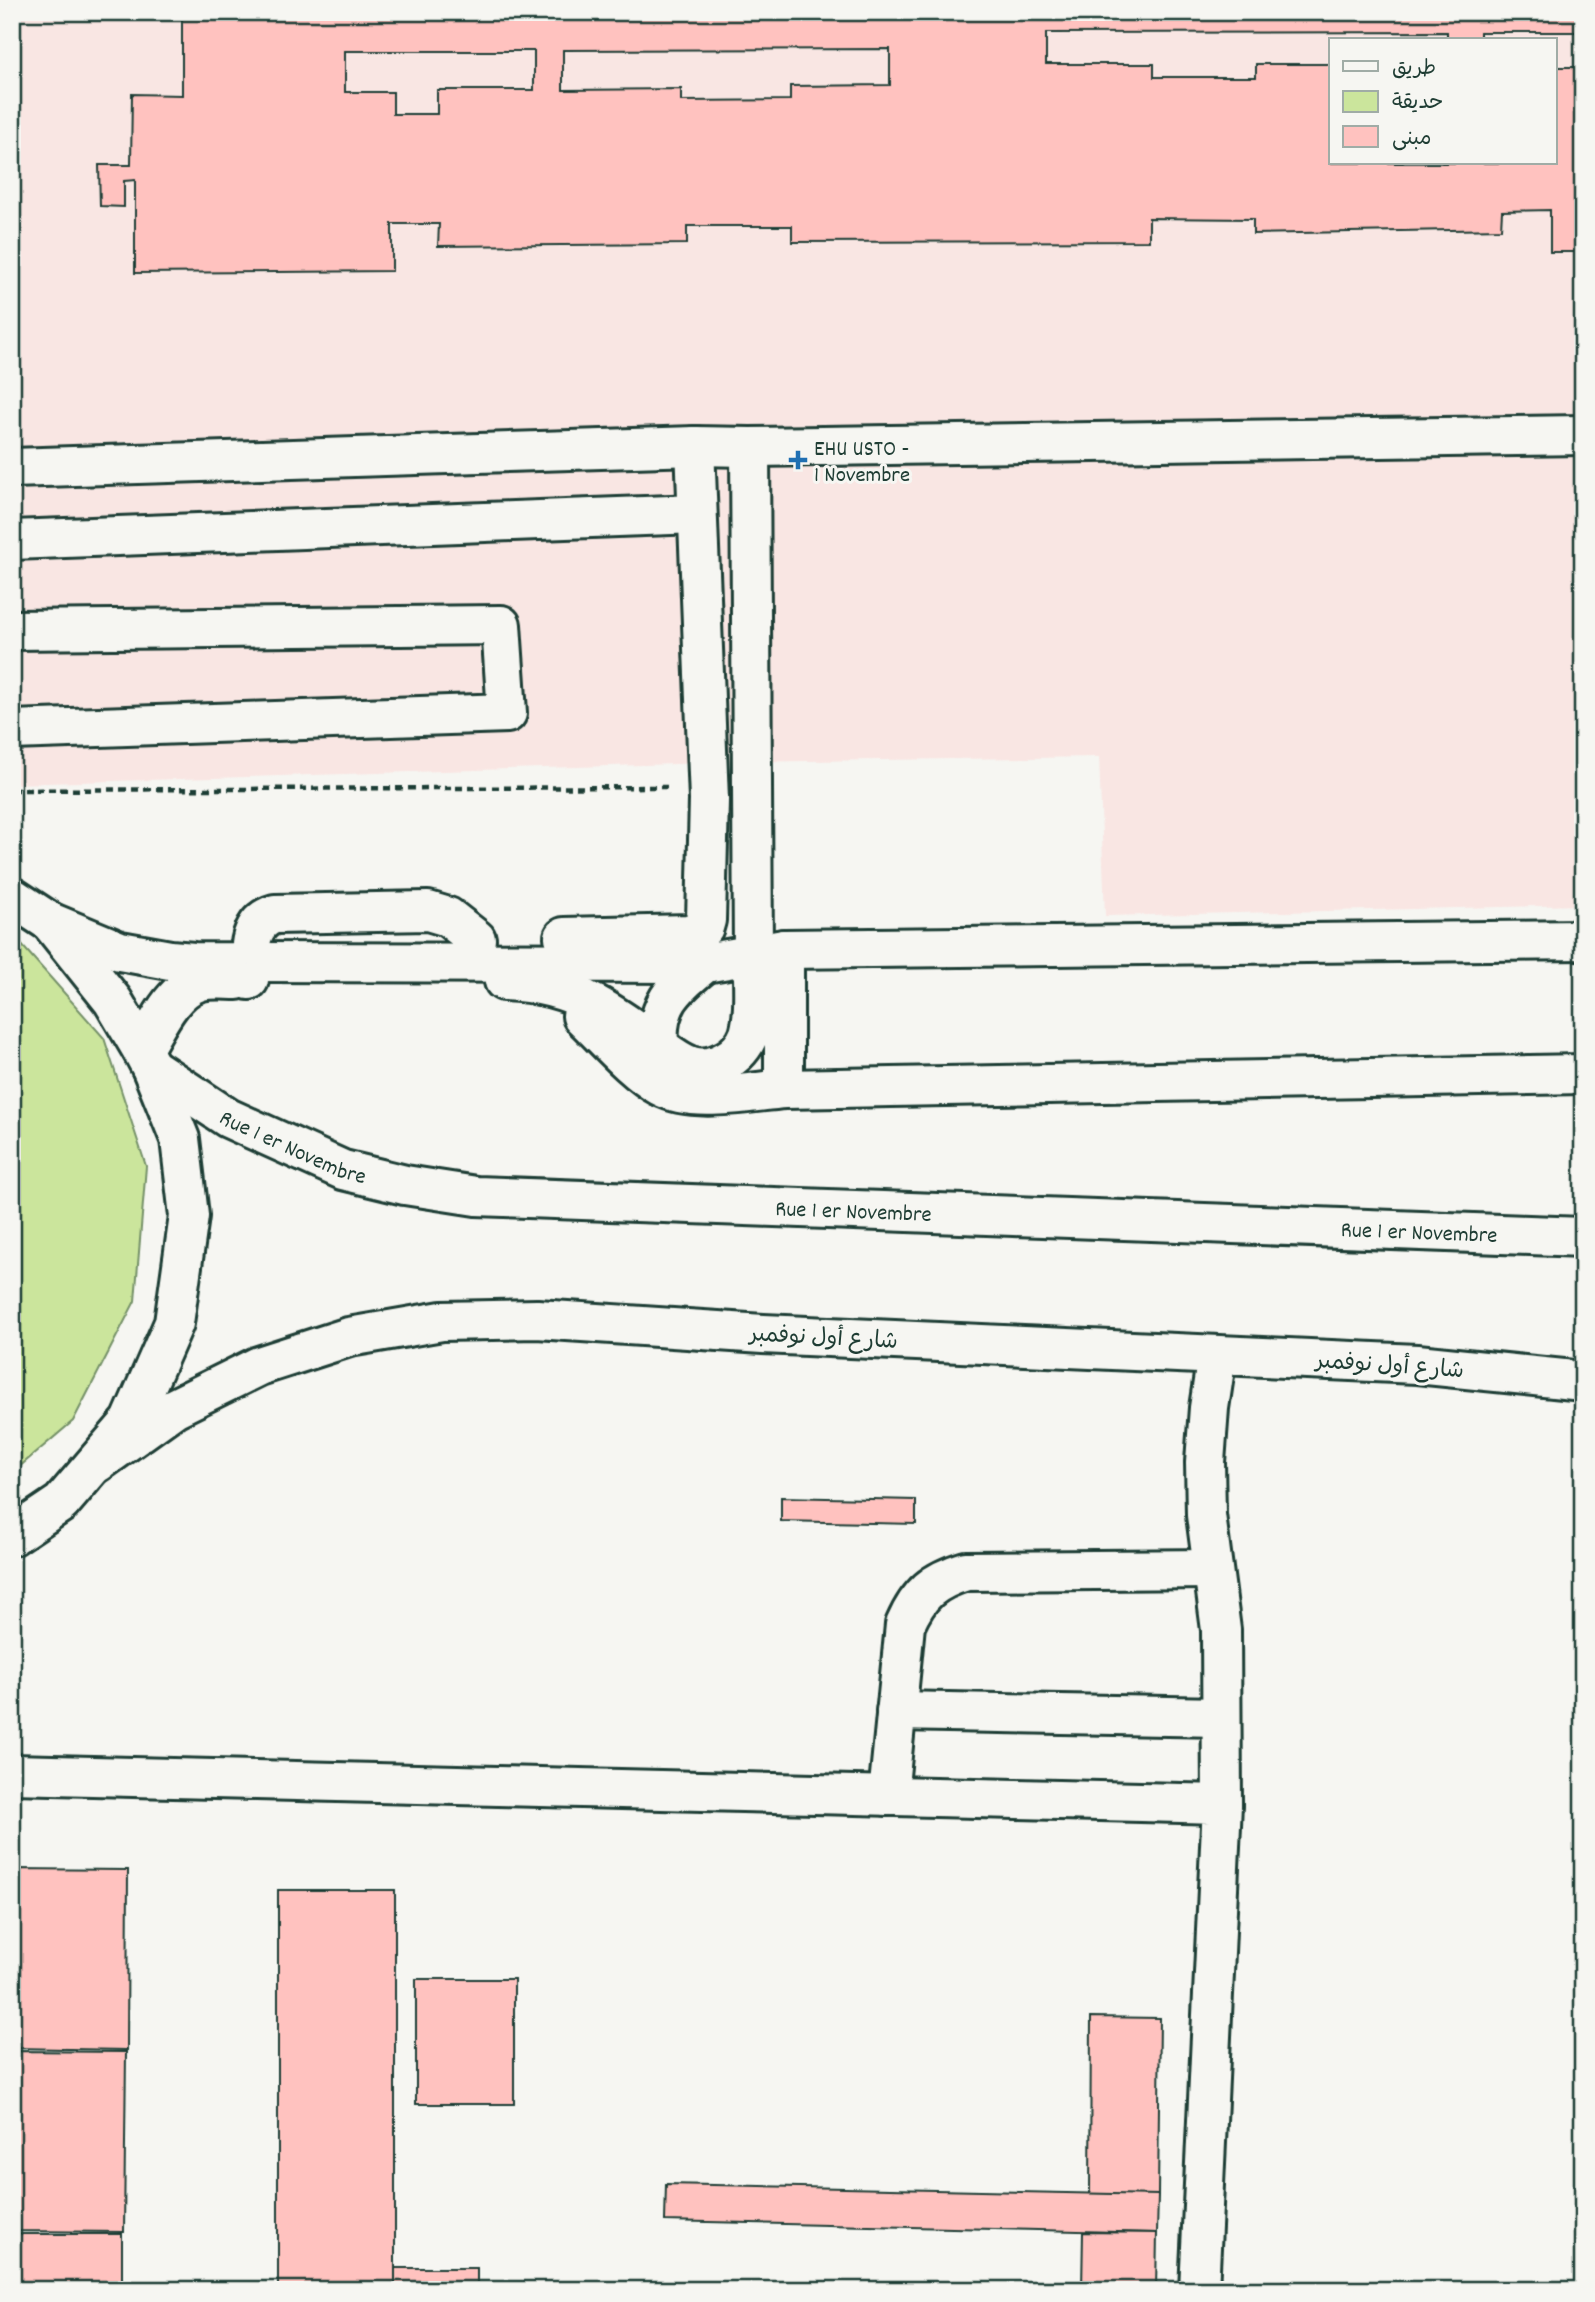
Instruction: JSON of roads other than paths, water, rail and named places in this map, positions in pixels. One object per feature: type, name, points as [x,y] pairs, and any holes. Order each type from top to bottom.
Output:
[{"type":"main road","points":[[12,468],[695,446],[1583,435]]},
{"type":"main road","points":[[659,1046],[659,1022],[668,998],[702,947],[708,914],[709,793],[695,446]]},
{"type":"main road","points":[[750,447],[753,800],[763,945],[784,1089]]},
{"type":"main road","points":[[12,540],[697,514]]},
{"type":"main road","points":[[12,631],[501,625],[507,713],[12,730]]},
{"type":"main road","points":[[709,793],[753,800]]},
{"type":"main road","points":[[12,897],[50,922],[120,951],[145,956],[249,970],[533,983],[596,1005],[659,1046],[672,1058],[696,1068],[709,1068],[733,1057],[748,1036],[763,945]]},
{"type":"main road","points":[[12,1536],[61,1503],[131,1421],[174,1323],[189,1216],[180,1139],[146,1059],[113,1001],[50,922]]},
{"type":"main road","points":[[249,970],[293,945],[677,934],[702,947]]},
{"type":"main road","points":[[146,1059],[177,996],[186,988],[198,982],[249,970],[763,945],[1583,940]]},
{"type":"main road","points":[[552,988],[646,1077],[671,1091],[698,1096],[784,1089],[1583,1074]]},
{"type":"main road","name":"Rue 1 er Novembre","points":[[146,1059],[228,1118],[343,1170],[405,1185],[476,1196],[1583,1237]]},
{"type":"main road","name":"شارع أول نوفمبر","points":[[97,1463],[174,1408],[259,1366],[349,1336],[442,1321],[537,1319],[776,1335],[1417,1364],[1583,1381]]},
{"type":"main road","points":[[1199,2290],[1222,1804],[1221,1630],[1206,1516],[1205,1462],[1217,1355]]},
{"type":"main road","points":[[888,1796],[905,1625],[913,1606],[927,1589],[945,1578],[967,1571],[1212,1569]]},
{"type":"main road","points":[[896,1711],[1221,1717]]},
{"type":"main road","points":[[12,1774],[1222,1804]]},
{"type":"place","name":"EHU USTO - 1 Novembre","points":[[798,460]]}]
